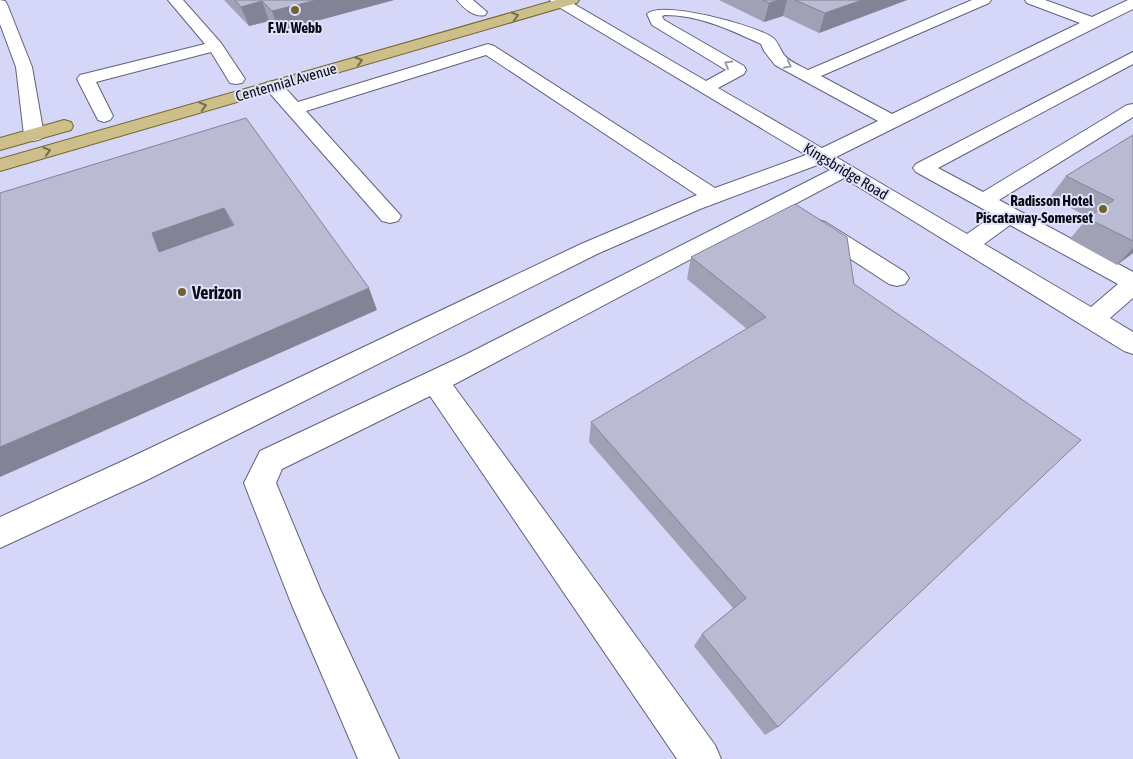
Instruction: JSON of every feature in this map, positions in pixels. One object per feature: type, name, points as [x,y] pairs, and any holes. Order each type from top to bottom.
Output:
[{"type":"main road","name":"Centennial Avenue","points":[[330,53],[521,0]]},
{"type":"main road","name":"Centennial Avenue","points":[[0,165],[564,1]]},
{"type":"main road","name":"Centennial Avenue","points":[[217,84],[255,74]]},
{"type":"main road","points":[[0,144],[123,110]]},
{"type":"street","points":[[175,0],[216,46],[236,79]]},
{"type":"street","points":[[464,0],[480,12]]},
{"type":"street","points":[[810,75],[984,0]]},
{"type":"street","points":[[1032,0],[1093,23]]},
{"type":"street","name":"Kingsbridge Road","points":[[564,1],[705,88],[1133,344]]},
{"type":"street","points":[[0,4],[24,67],[34,135]]},
{"type":"street","points":[[705,88],[738,70],[656,22],[654,14],[661,7],[679,4],[703,10],[768,41],[772,51],[781,62],[810,75],[893,122]]},
{"type":"street","points":[[379,759],[309,603],[260,483],[271,460],[435,381],[683,256],[780,203],[833,163],[893,122],[1121,9]]},
{"type":"street","points":[[104,116],[86,79],[216,46]]},
{"type":"street","points":[[294,110],[488,49],[714,196]]},
{"type":"street","points":[[1093,319],[1133,283],[923,168],[1133,57]]},
{"type":"street","points":[[274,86],[390,216]]},
{"type":"street","points":[[984,201],[1133,109]]},
{"type":"street","points":[[0,533],[136,470],[589,249],[714,196],[833,163]]},
{"type":"street","points":[[780,203],[897,278]]},
{"type":"street","points":[[968,244],[1009,215]]},
{"type":"street","points":[[435,381],[701,759]]},
{"type":"shaded area","points":[[0,0],[1133,0],[1133,759],[0,759]]},
{"type":"building","points":[[235,0],[317,0],[272,11],[262,1],[241,7]]},
{"type":"building","points":[[763,0],[779,0],[769,3]]},
{"type":"building","points":[[795,0],[862,0],[825,13]]},
{"type":"building","name":"Verizon","points":[[246,118],[369,288],[0,447],[0,193]],"holes":[[[224,208],[234,225],[159,252],[152,233]]]},
{"type":"building","points":[[1133,135],[1133,241],[1087,218],[1114,200],[1066,176]]},
{"type":"building","points":[[795,204],[847,237],[854,284],[1081,440],[778,727],[702,634],[746,598],[591,422],[766,317],[691,257]]},
{"type":"place","name":"F.W. Webb","points":[[295,10]]},
{"type":"place","name":"Radisson Hotel Piscataway-Somerset","points":[[1103,209]]},
{"type":"place","name":"Verizon","points":[[182,292]]}]
